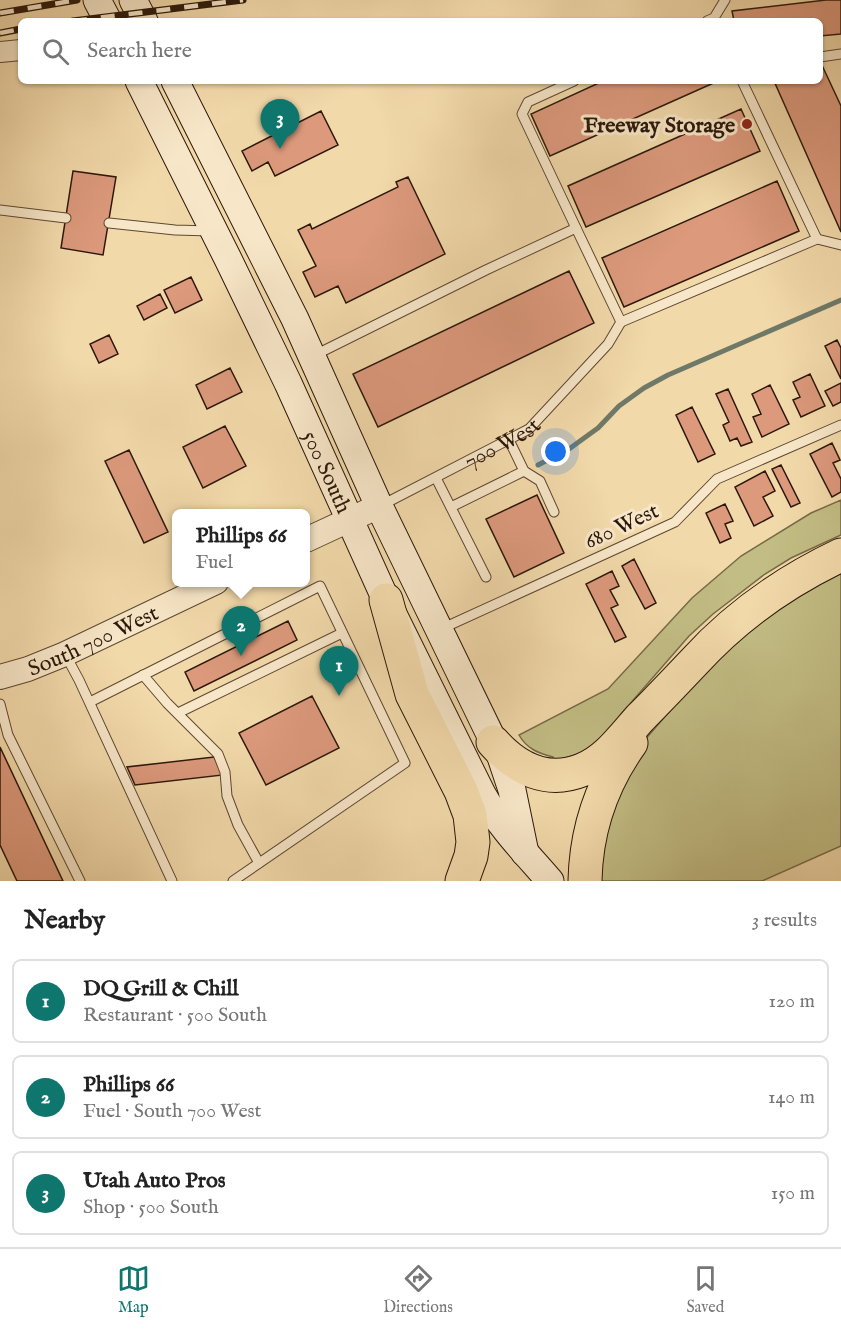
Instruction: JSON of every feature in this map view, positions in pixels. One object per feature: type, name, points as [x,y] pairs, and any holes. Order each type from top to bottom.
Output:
[{"type":"highway","points":[[493,742],[513,761],[535,772],[555,776],[574,772],[595,763],[604,757],[694,662],[742,617],[796,579],[841,555]]},
{"type":"highway","points":[[386,600],[412,694],[456,781],[470,815],[473,842],[471,856],[462,881]]},
{"type":"highway","points":[[585,881],[589,836],[598,802],[624,752],[648,724],[670,688]]},
{"type":"main road","points":[[97,0],[106,18]]},
{"type":"main road","points":[[134,0],[143,18]]},
{"type":"main road","name":"500 South","points":[[140,84],[288,383],[386,600],[491,809],[527,868],[550,881]]},
{"type":"main road","name":"500 South","points":[[174,84],[295,319],[379,506],[493,742],[512,790],[527,868]]},
{"type":"street","points":[[0,52],[18,50]]},
{"type":"street","name":"700 West","points":[[349,519],[379,506]]},
{"type":"street","points":[[310,538],[349,519]]},
{"type":"street","name":"South 700 West","points":[[0,677],[65,654],[206,587]]},
{"type":"lane","points":[[713,18],[725,0]]},
{"type":"lane","points":[[823,57],[841,54]]},
{"type":"lane","points":[[567,84],[528,102],[522,114],[621,322],[817,239],[841,245]]},
{"type":"lane","points":[[743,84],[817,239]]},
{"type":"lane","points":[[0,210],[66,218]]},
{"type":"lane","points":[[109,223],[175,230],[214,231]]},
{"type":"lane","points":[[312,357],[576,228]]},
{"type":"lane","name":"700 West","points":[[379,506],[529,429],[608,344],[621,322]]},
{"type":"lane","name":"680 West","points":[[439,630],[675,522],[717,479],[841,426]]},
{"type":"lane","points":[[509,440],[524,471],[540,482],[554,512]]},
{"type":"lane","points":[[451,507],[524,471]]},
{"type":"lane","points":[[436,478],[486,577]]},
{"type":"lane","points":[[90,702],[320,586],[405,763],[233,881]]},
{"type":"lane","points":[[178,713],[342,633]]},
{"type":"lane","points":[[65,654],[90,702],[172,881]]},
{"type":"lane","points":[[143,675],[218,753],[225,772],[227,796],[238,825],[259,863]]},
{"type":"lane","points":[[0,704],[2,724],[80,881]]},
{"type":"shaded area","points":[[841,500],[841,535],[791,558],[765,574],[713,614],[689,636],[586,752],[554,761],[553,757],[533,750],[522,740],[519,735],[608,689],[692,598],[741,556],[811,513]]},
{"type":"shaded area","points":[[841,564],[841,846],[762,881],[593,881],[593,859],[630,757],[749,623]]},
{"type":"building","points":[[841,0],[841,34],[823,36],[823,18],[733,18],[732,11]]},
{"type":"building","points":[[823,67],[841,106],[841,232],[775,84],[823,84]]},
{"type":"building","points":[[596,84],[711,84],[550,156],[531,114]]},
{"type":"building","points":[[741,109],[760,151],[586,227],[568,186]]},
{"type":"building","points":[[321,111],[338,145],[275,176],[268,162],[252,171],[242,151]]},
{"type":"building","points":[[73,171],[116,177],[103,255],[61,248]]},
{"type":"building","points":[[408,177],[445,254],[346,303],[338,286],[315,297],[303,272],[316,266],[298,230],[310,224],[312,229],[398,187],[396,182]]},
{"type":"building","points":[[777,181],[799,231],[624,307],[602,258]]},
{"type":"building","points":[[569,271],[594,323],[378,427],[353,374]]},
{"type":"building","points":[[191,277],[202,300],[175,313],[164,290]]},
{"type":"building","points":[[160,294],[167,308],[144,320],[137,306]]},
{"type":"building","points":[[109,335],[118,354],[99,363],[90,344]]},
{"type":"building","points":[[837,340],[841,348],[841,379],[825,346]]},
{"type":"building","points":[[230,368],[242,392],[207,409],[196,385]]},
{"type":"building","points":[[810,374],[825,406],[801,417],[793,400],[800,397],[793,382]]},
{"type":"building","points":[[841,383],[841,402],[833,406],[825,391]]},
{"type":"building","points":[[770,385],[789,424],[762,437],[753,417],[761,414],[752,394]]},
{"type":"building","points":[[728,389],[752,442],[741,446],[737,438],[730,441],[723,425],[729,422],[716,394]]},
{"type":"building","points":[[692,407],[715,454],[698,462],[676,415]]},
{"type":"building","points":[[225,426],[246,466],[203,488],[183,447]]},
{"type":"building","points":[[832,443],[840,460],[833,463],[841,479],[841,492],[832,497],[810,454]]},
{"type":"building","points":[[129,450],[168,532],[144,543],[105,461]]},
{"type":"building","points":[[781,465],[800,503],[791,507],[772,469]]},
{"type":"building","points":[[765,471],[775,491],[763,497],[773,516],[754,526],[735,487]]},
{"type":"building","points":[[537,495],[564,553],[514,577],[486,519]]},
{"type":"building","points":[[725,504],[733,521],[725,524],[731,538],[720,543],[706,513]]},
{"type":"building","points":[[634,559],[656,603],[645,609],[622,566]]},
{"type":"building","points":[[612,571],[619,586],[610,590],[618,605],[611,608],[626,637],[615,642],[586,584]]},
{"type":"building","points":[[288,621],[297,640],[194,691],[185,672]]},
{"type":"building","points":[[312,696],[339,748],[266,785],[239,733]]},
{"type":"building","points":[[0,747],[63,881],[17,881],[0,845]]},
{"type":"building","points":[[214,757],[223,775],[135,785],[127,767]]},
{"type":"waterway","points":[[538,465],[569,449],[598,428],[619,406],[644,388],[668,375],[841,300]]},
{"type":"railway","points":[[0,13],[77,0]]},
{"type":"railway","points":[[97,18],[243,0]]},
{"type":"railway","points":[[0,33],[18,30]]},
{"type":"place","name":"Freeway Storage","points":[[747,124]]},
{"type":"place","name":"Utah Auto Pros","points":[[280,149]]},
{"type":"place","name":"Phillips 66","points":[[241,656]]},
{"type":"place","name":"DQ Grill & Chill","points":[[339,696]]}]
